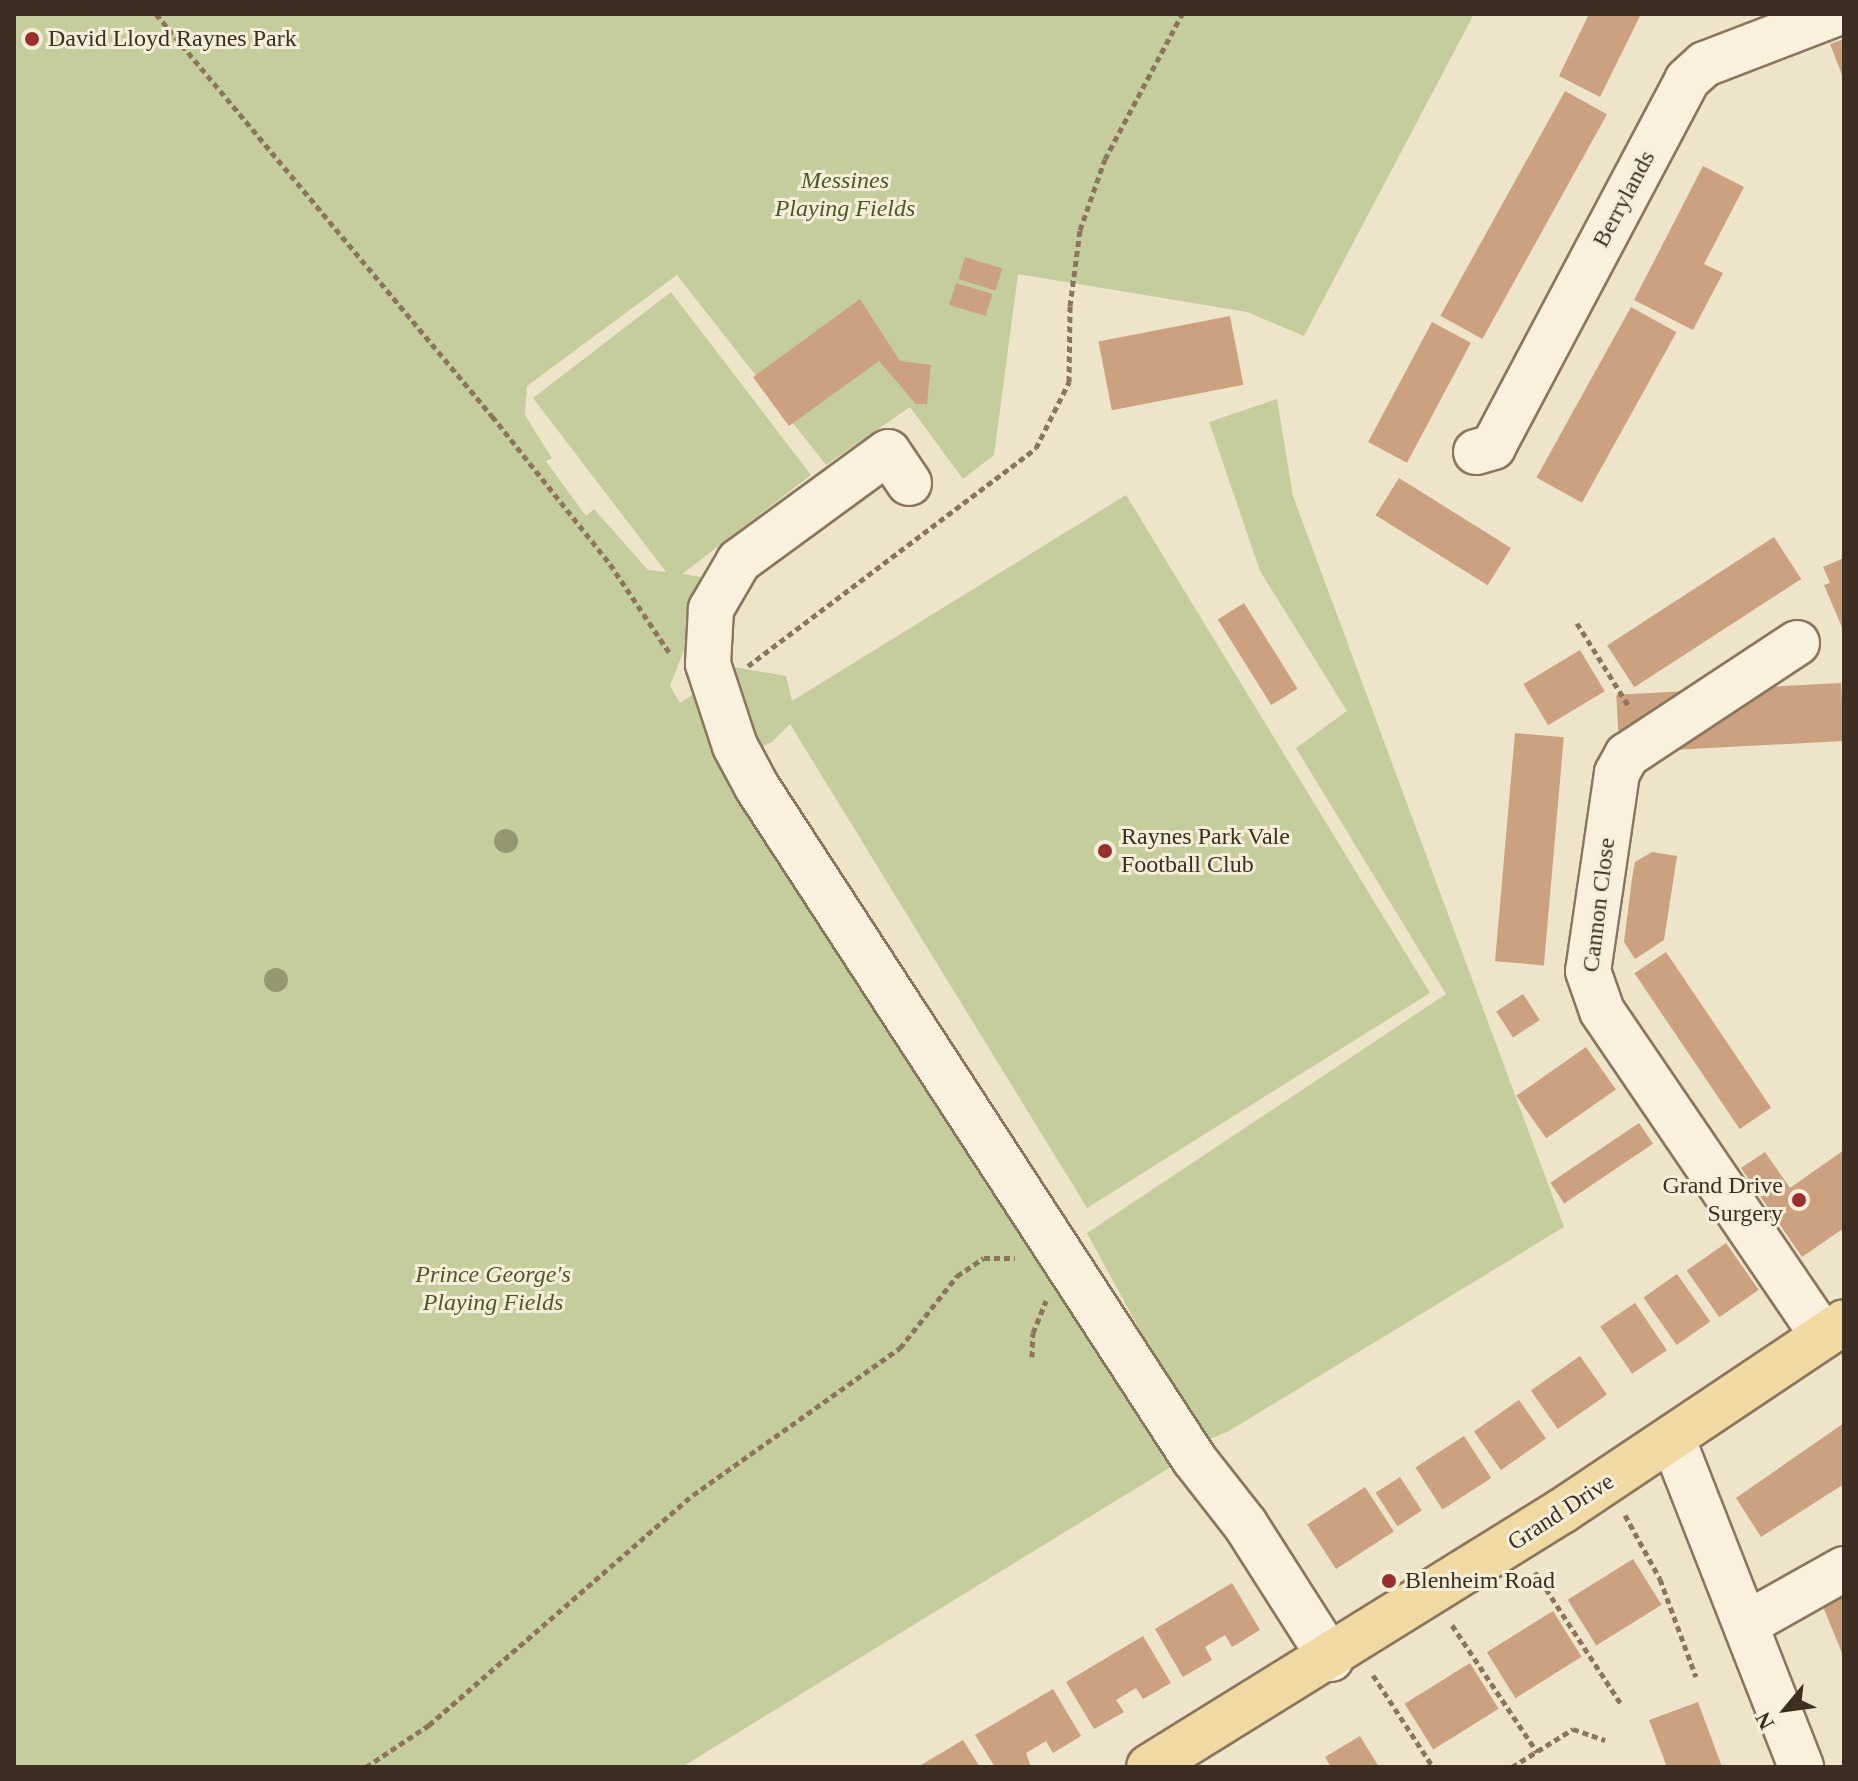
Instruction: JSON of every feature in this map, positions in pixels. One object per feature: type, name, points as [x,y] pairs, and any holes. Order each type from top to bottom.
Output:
[{"type":"main road","name":"Grand Drive","points":[[1149,1767],[1342,1651],[1608,1482],[1833,1329]]},
{"type":"street","name":"Berrylands","points":[[1476,452],[1493,447],[1687,80],[1705,64],[1835,14]]},
{"type":"street","points":[[909,483],[888,452],[739,561],[711,609],[708,664],[735,746],[757,787],[1066,1259],[1342,1651]]},
{"type":"street","name":"Cannon Close","points":[[1797,643],[1627,755],[1617,773],[1588,971],[1591,991],[1833,1329]]},
{"type":"street","points":[[1673,1440],[1801,1767]]},
{"type":"street","points":[[1746,1624],[1844,1569]]},
{"type":"path","points":[[156,14],[492,416],[610,564],[672,656]]},
{"type":"path","points":[[1070,306],[1080,230],[1105,159],[1182,14]]},
{"type":"path","points":[[1577,623],[1649,740]]},
{"type":"path","points":[[366,1767],[429,1725],[693,1495],[900,1348],[957,1276],[984,1258],[1066,1259]]},
{"type":"path","points":[[1608,1482],[1660,1579],[1696,1677]]},
{"type":"path","points":[[1515,1541],[1621,1704]]},
{"type":"path","points":[[1430,1595],[1537,1752]]},
{"type":"path","points":[[1342,1651],[1433,1767]]},
{"type":"path","points":[[1512,1767],[1573,1729],[1605,1740]]},
{"type":"green space","name":"Prince George's Playing Fields","points":[[14,14],[1474,14],[1304,336],[1247,312],[1018,274],[994,455],[963,479],[910,407],[826,465],[677,275],[527,386],[525,415],[552,458],[546,461],[586,516],[594,509],[648,570],[666,572],[533,398],[671,292],[811,475],[682,574],[714,579],[696,644],[684,650],[670,686],[680,703],[734,667],[786,676],[792,701],[1126,495],[1430,993],[1087,1208],[790,724],[772,742],[722,765],[1179,1462],[682,1767],[14,1767]]},
{"type":"green space","points":[[1277,399],[1293,496],[1564,1227],[1229,1431],[1201,1443],[1087,1233],[1446,994],[1296,748],[1347,711],[1260,571],[1209,422]]},
{"type":"building","points":[[1589,14],[1641,14],[1600,97],[1559,76]]},
{"type":"building","points":[[1844,39],[1844,80],[1830,44]]},
{"type":"building","points":[[1565,91],[1607,114],[1482,339],[1440,316]]},
{"type":"building","points":[[1703,166],[1744,187],[1704,264],[1723,273],[1693,330],[1634,300]]},
{"type":"building","points":[[965,257],[1002,268],[996,290],[958,279]]},
{"type":"building","points":[[956,283],[992,294],[986,316],[949,305]]},
{"type":"building","points":[[860,299],[900,361],[931,365],[927,404],[916,404],[879,361],[789,426],[753,377]]},
{"type":"building","points":[[1631,307],[1676,332],[1582,503],[1536,478]]},
{"type":"building","points":[[1230,316],[1243,385],[1112,410],[1098,342]]},
{"type":"building","points":[[1432,322],[1471,343],[1407,463],[1368,442]]},
{"type":"building","points":[[1399,478],[1511,548],[1488,585],[1376,515]]},
{"type":"building","points":[[1774,537],[1801,579],[1634,687],[1607,645]]},
{"type":"building","points":[[1844,558],[1844,632],[1824,585],[1830,583],[1823,567]]},
{"type":"building","points":[[1244,603],[1298,689],[1271,705],[1218,619]]},
{"type":"building","points":[[1580,650],[1605,691],[1548,725],[1523,684]]},
{"type":"building","points":[[1841,683],[1844,741],[1619,753],[1616,695]]},
{"type":"building","points":[[1515,733],[1564,737],[1544,965],[1495,961]]},
{"type":"building","points":[[1652,852],[1677,856],[1664,940],[1635,959],[1624,942],[1633,872],[1635,862]]},
{"type":"building","points":[[1666,952],[1771,1108],[1740,1129],[1634,973]]},
{"type":"building","points":[[1523,994],[1540,1020],[1513,1037],[1496,1011]]},
{"type":"building","points":[[1586,1047],[1616,1090],[1546,1138],[1516,1096]]},
{"type":"building","points":[[1639,1123],[1653,1144],[1564,1204],[1550,1183]]},
{"type":"building","name":"Grand Drive Surgery","points":[[1844,1150],[1844,1228],[1802,1257],[1741,1168],[1765,1152],[1790,1188]]},
{"type":"building","points":[[1726,1243],[1759,1290],[1719,1317],[1687,1271]]},
{"type":"building","points":[[1677,1274],[1710,1322],[1677,1345],[1643,1298]]},
{"type":"building","points":[[1635,1303],[1667,1350],[1632,1374],[1600,1326]]},
{"type":"building","points":[[1580,1356],[1607,1395],[1558,1429],[1531,1390]]},
{"type":"building","points":[[1519,1400],[1546,1439],[1501,1470],[1474,1432]]},
{"type":"building","points":[[1844,1423],[1844,1484],[1761,1537],[1736,1498]]},
{"type":"building","points":[[1464,1436],[1491,1478],[1443,1510],[1415,1468]]},
{"type":"building","points":[[1400,1477],[1422,1511],[1397,1526],[1376,1493]]},
{"type":"building","points":[[1365,1487],[1394,1531],[1336,1569],[1307,1525]]},
{"type":"building","points":[[1633,1559],[1662,1605],[1596,1646],[1568,1600]]},
{"type":"building","points":[[1232,1583],[1260,1630],[1232,1647],[1225,1635],[1205,1647],[1212,1660],[1183,1677],[1155,1629]]},
{"type":"building","points":[[1844,1591],[1844,1658],[1822,1604]]},
{"type":"building","points":[[1553,1611],[1582,1657],[1515,1698],[1487,1652]]},
{"type":"building","points":[[1143,1636],[1171,1683],[1143,1699],[1136,1688],[1116,1700],[1124,1712],[1094,1729],[1066,1682]]},
{"type":"building","points":[[1470,1663],[1499,1709],[1433,1750],[1405,1704]]},
{"type":"building","points":[[1053,1689],[1081,1736],[1053,1753],[1046,1741],[1026,1753],[1031,1767],[995,1767],[975,1735]]},
{"type":"building","points":[[1698,1702],[1722,1767],[1667,1767],[1649,1720]]},
{"type":"building","points":[[1360,1736],[1379,1767],[1331,1767],[1325,1757]]},
{"type":"building","points":[[963,1740],[980,1767],[918,1767],[926,1762]]},
{"type":"place","name":"David Lloyd Raynes Park","points":[[32,39]]},
{"type":"place","name":"Raynes Park Vale Football Club","points":[[1105,851]]},
{"type":"place","name":"Grand Drive Surgery","points":[[1799,1200]]},
{"type":"place","name":"Blenheim Road","points":[[1389,1581]]},
{"type":"park label","name":"Messines Playing Fields","points":[[845,195]]}]
